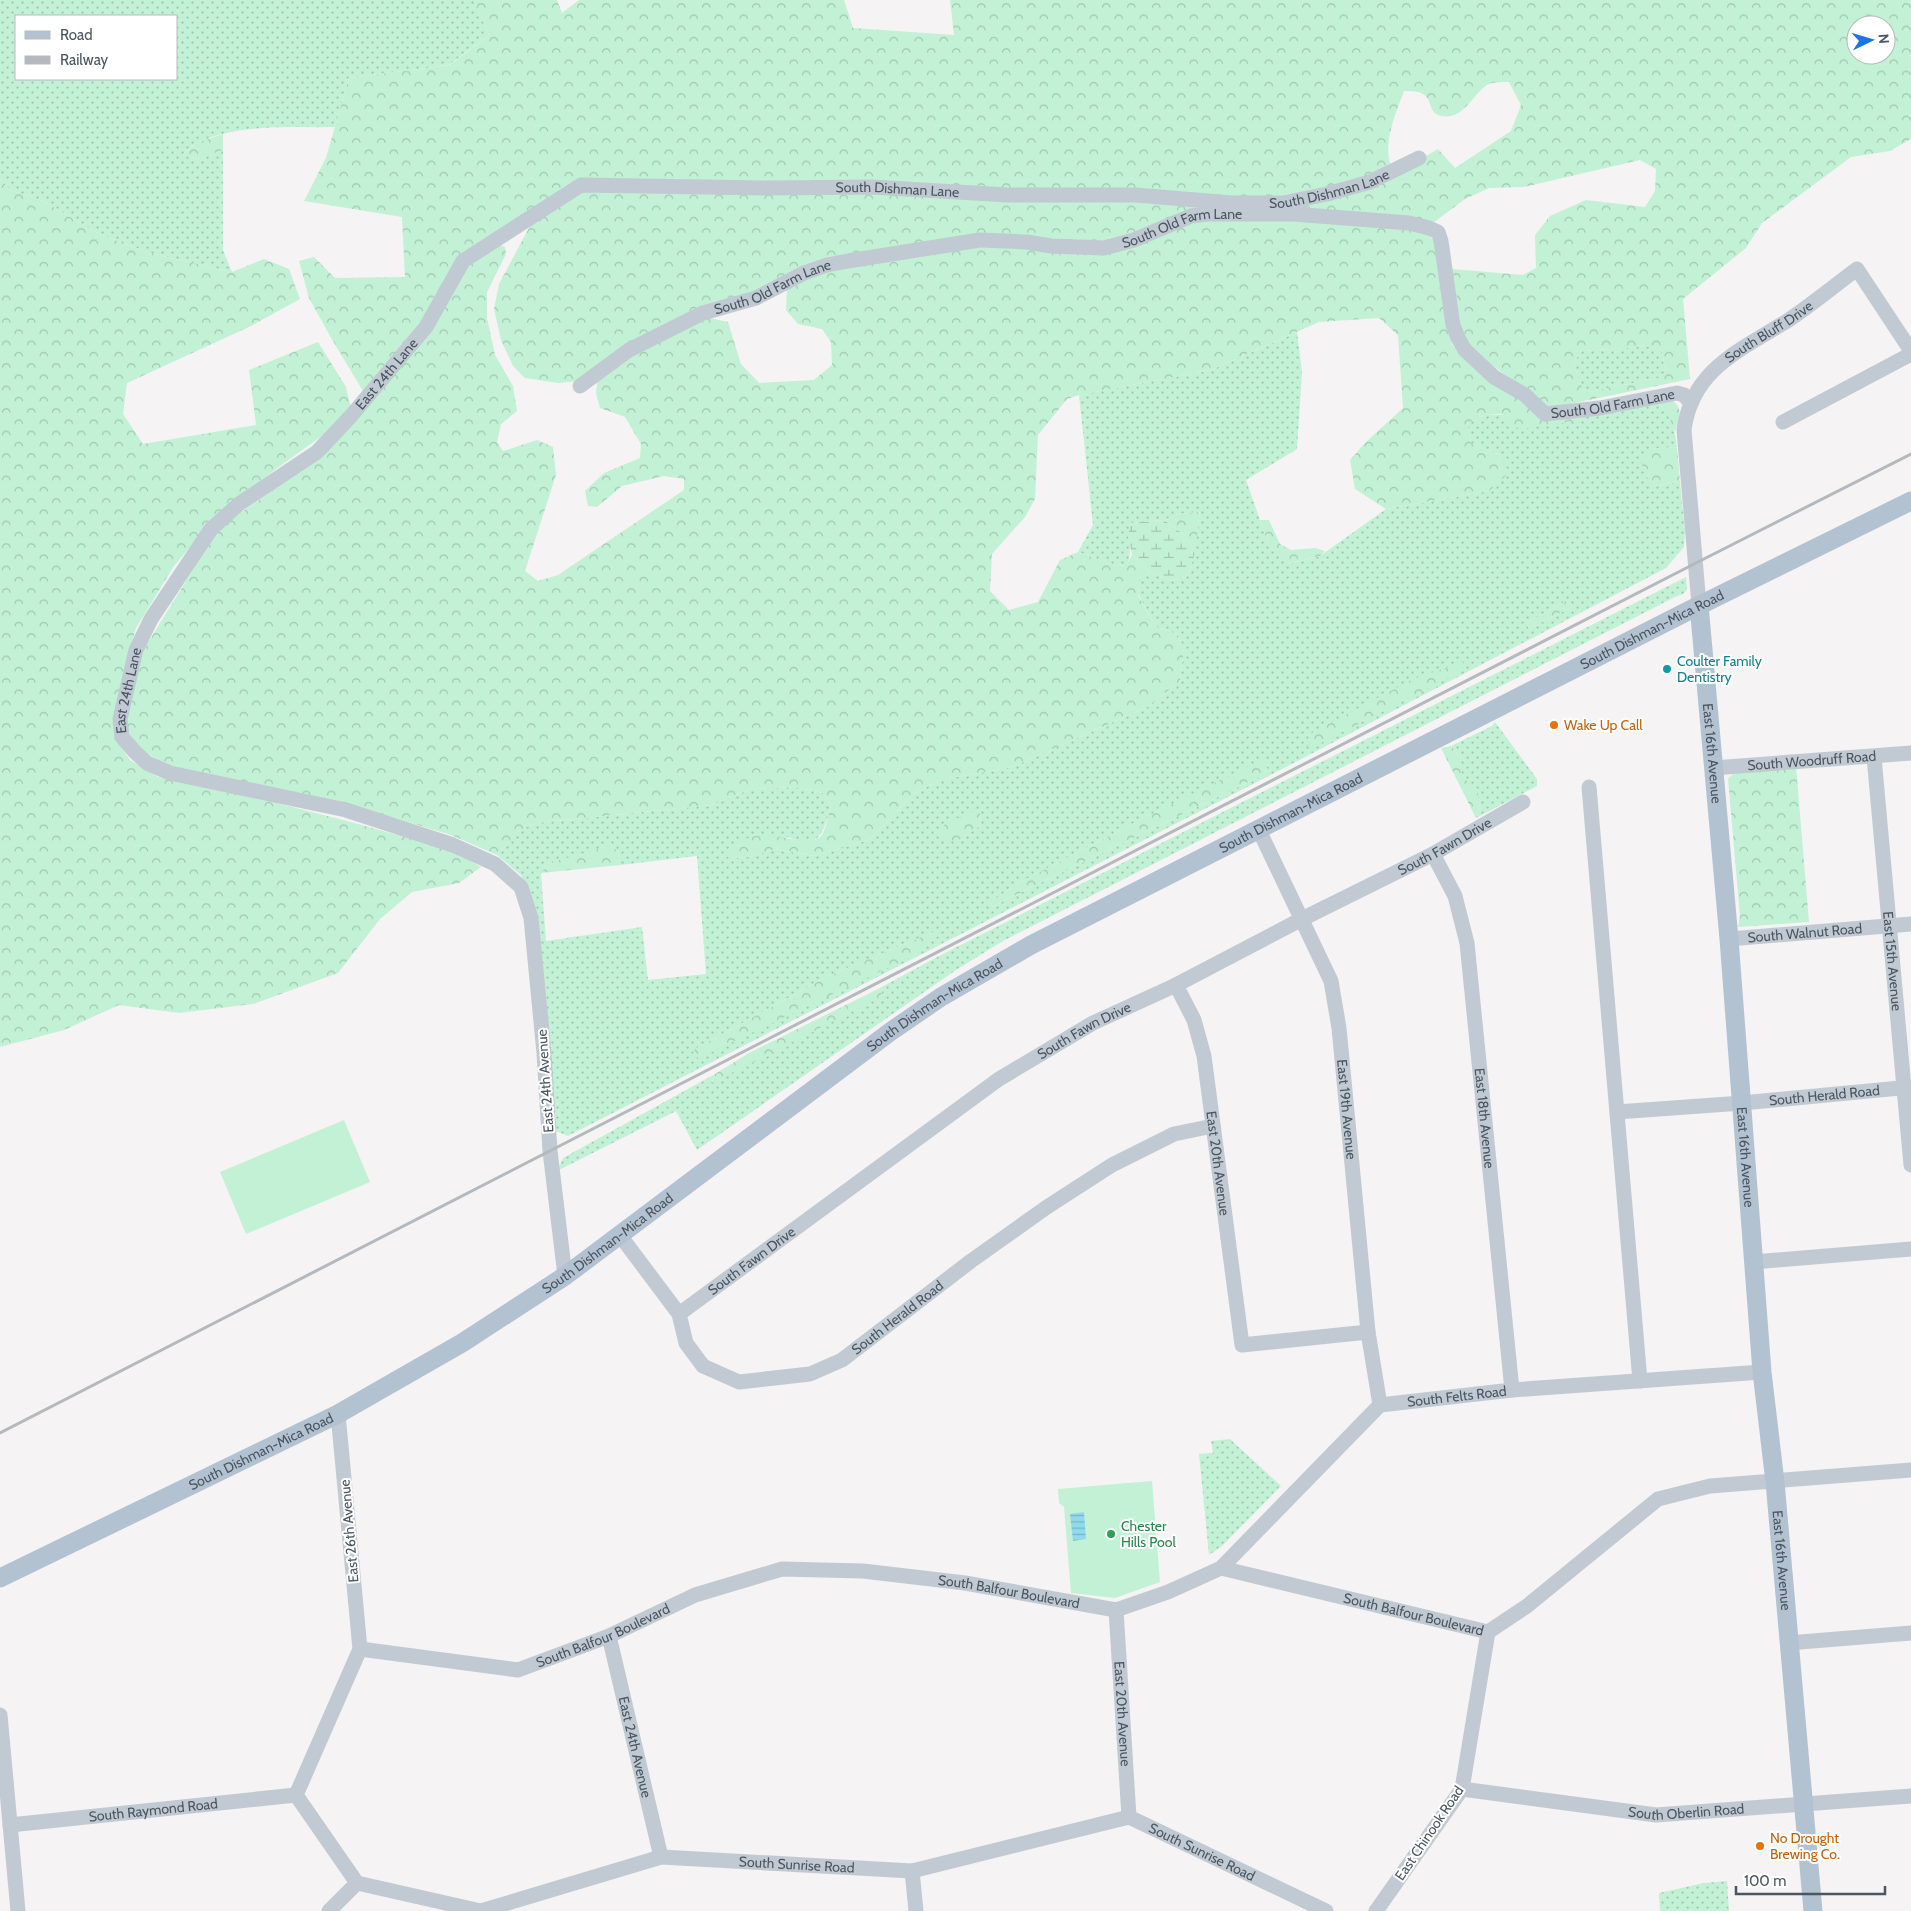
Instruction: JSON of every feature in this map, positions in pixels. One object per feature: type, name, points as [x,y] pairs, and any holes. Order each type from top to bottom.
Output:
[{"type":"main road","name":"South Dishman-Mica Road","points":[[0,1578],[338,1414],[462,1343],[565,1276],[890,1032],[941,997],[1031,945],[1258,828],[1911,500]]},
{"type":"main road","name":"East 16th Avenue","points":[[1699,606],[1729,939],[1762,1372],[1775,1482],[1813,1911]]},
{"type":"street","name":"South Dishman Lane","points":[[426,327],[463,262],[581,185],[766,188],[872,187],[1008,195],[1136,195],[1232,203],[1283,203],[1370,182],[1419,158]]},
{"type":"street","name":"South Old Farm Lane","points":[[580,386],[629,350],[690,319],[715,308],[756,298],[790,280],[827,265],[890,253],[980,240],[1026,242],[1060,247],[1104,248],[1134,240],[1191,216],[1281,213],[1409,223],[1438,232],[1441,241],[1453,325],[1465,350],[1494,377],[1525,396],[1545,414],[1600,408],[1677,392],[1684,395],[1691,403]]},
{"type":"street","name":"South Bluff Drive","points":[[1691,403],[1701,384],[1730,356],[1787,320],[1857,269],[1911,353]]},
{"type":"street","name":"East 24th Lane","points":[[426,327],[355,411],[317,452],[239,504],[211,529],[151,619],[136,650],[120,719],[122,737],[148,763],[170,772],[346,810],[453,844],[495,864],[521,887]]},
{"type":"street","points":[[1783,422],[1911,353]]},
{"type":"street","name":"East 16th Avenue","points":[[1691,403],[1686,414],[1684,430],[1699,606]]},
{"type":"street","name":"South Woodruff Road","points":[[1713,768],[1911,753]]},
{"type":"street","name":"East 15th Avenue","points":[[1874,756],[1907,1088],[1911,1165]]},
{"type":"street","points":[[1589,786],[1640,1381]]},
{"type":"street","name":"South Fawn Drive","points":[[679,1314],[999,1079],[1092,1022],[1176,986],[1302,919],[1433,854],[1523,802]]},
{"type":"street","name":"East 19th Avenue","points":[[1258,828],[1331,981],[1337,1018],[1368,1332],[1380,1405]]},
{"type":"street","name":"East 18th Avenue","points":[[1433,854],[1455,896],[1467,943],[1512,1390]]},
{"type":"street","name":"East 24th Avenue","points":[[521,887],[531,918],[544,1053],[550,1151],[565,1276]]},
{"type":"street","name":"South Walnut Road","points":[[1729,939],[1911,924]]},
{"type":"street","name":"East 20th Avenue","points":[[1176,986],[1194,1020],[1204,1056],[1242,1345],[1368,1332]]},
{"type":"street","name":"South Herald Road","points":[[1617,1112],[1907,1088]]},
{"type":"street","name":"South Herald Road","points":[[619,1234],[679,1314],[686,1343],[702,1366],[738,1382],[810,1374],[842,1360],[971,1261],[1047,1207],[1112,1166],[1174,1134],[1212,1126]]},
{"type":"street","points":[[1754,1262],[1911,1249]]},
{"type":"street","name":"South Felts Road","points":[[1380,1405],[1512,1390],[1762,1372]]},
{"type":"street","points":[[1221,1568],[1380,1405]]},
{"type":"street","name":"East 26th Avenue","points":[[338,1414],[360,1649]]},
{"type":"street","name":"South Balfour Boulevard","points":[[360,1649],[518,1670],[609,1636],[695,1595],[782,1569],[863,1571],[964,1583],[1116,1610],[1168,1592],[1221,1568],[1488,1632],[1527,1606],[1658,1499],[1710,1486],[1911,1470]]},
{"type":"street","name":"East 20th Avenue","points":[[1116,1610],[1129,1817]]},
{"type":"street","name":"East Chinook Road","points":[[1376,1911],[1462,1789],[1488,1632]]},
{"type":"street","points":[[1788,1643],[1911,1633]]},
{"type":"street","name":"East 24th Avenue","points":[[609,1636],[661,1857]]},
{"type":"street","points":[[329,1911],[356,1882],[296,1795],[360,1649]]},
{"type":"street","points":[[0,1715],[18,1911]]},
{"type":"street","name":"South Oberlin Road","points":[[1462,1789],[1656,1815],[1911,1796]]},
{"type":"street","name":"South Raymond Road","points":[[10,1824],[296,1795]]},
{"type":"street","name":"South Sunrise Road","points":[[356,1882],[482,1911],[661,1857],[912,1871],[1129,1817],[1326,1911]]},
{"type":"street","points":[[912,1871],[916,1911]]},
{"type":"green space","points":[[0,0],[474,0],[489,35],[449,65],[349,78],[335,127],[247,129],[213,137],[190,148],[183,155],[198,159],[223,150],[223,250],[232,272],[150,253],[99,234],[43,201],[10,190],[0,178]]},
{"type":"green space","points":[[474,0],[557,0],[562,13],[579,0],[844,0],[853,28],[954,35],[950,0],[1911,0],[1911,139],[1890,151],[1851,157],[1762,223],[1746,248],[1683,299],[1690,379],[1550,408],[1464,344],[1452,269],[1523,275],[1536,268],[1535,235],[1550,216],[1586,200],[1645,207],[1655,191],[1656,169],[1640,160],[1524,187],[1489,188],[1465,199],[1433,223],[1233,210],[1093,243],[1054,242],[824,260],[578,381],[558,383],[525,378],[513,366],[501,340],[494,309],[499,284],[530,226],[460,256],[420,326],[363,391],[309,298],[299,261],[314,257],[335,278],[405,277],[402,217],[304,201],[326,158],[349,78],[450,65],[489,35]],"holes":[[[1509,82],[1521,105],[1511,131],[1455,168],[1438,149],[1395,174],[1390,164],[1388,143],[1404,91],[1415,91],[1422,94],[1427,97],[1436,114],[1450,116],[1463,110],[1489,84]],[[1651,346],[1662,350],[1665,371],[1662,377],[1589,392],[1583,390],[1573,363],[1582,351]]]},
{"type":"green space","points":[[223,134],[223,150],[198,159],[183,155],[196,143]]},
{"type":"green space","points":[[0,178],[10,190],[43,201],[99,234],[150,253],[232,272],[264,259],[289,269],[300,299],[251,326],[127,383],[123,414],[143,444],[256,425],[249,370],[318,342],[346,387],[351,408],[326,433],[217,515],[174,566],[136,628],[119,691],[115,738],[130,760],[158,777],[234,792],[351,822],[454,851],[481,867],[459,883],[412,892],[380,919],[338,973],[253,1004],[179,1013],[119,1005],[64,1030],[0,1047]]},
{"type":"green space","points":[[1281,217],[1409,227],[1427,234],[1436,242],[1452,345],[1541,418],[1583,414],[1576,421],[1521,429],[1508,424],[1502,414],[1484,415],[1467,424],[1471,443],[1500,455],[1509,473],[1489,491],[1386,509],[1355,489],[1350,460],[1366,442],[1403,408],[1398,335],[1379,318],[1319,322],[1211,370],[1079,395],[1067,399],[1038,435],[1035,499],[1025,517],[992,554],[990,591],[1009,610],[1038,602],[1060,560],[1078,552],[1116,566],[1127,565],[1132,554],[1151,573],[1140,578],[1138,595],[1156,627],[1177,634],[1184,648],[1180,681],[1147,707],[1012,767],[939,780],[912,795],[871,839],[815,856],[775,849],[750,857],[729,858],[724,853],[738,843],[760,835],[804,841],[817,839],[822,835],[831,805],[823,793],[795,787],[751,789],[711,805],[535,823],[518,831],[497,855],[451,835],[348,804],[172,767],[144,752],[128,732],[127,715],[144,649],[218,529],[322,455],[467,265],[497,244],[505,247],[506,254],[487,292],[487,318],[495,355],[513,386],[517,411],[501,424],[497,442],[503,451],[537,440],[553,447],[556,475],[525,571],[538,581],[558,575],[684,490],[684,479],[664,476],[622,486],[597,507],[588,506],[585,491],[604,473],[640,458],[641,444],[625,417],[600,408],[596,393],[598,378],[635,353],[710,318],[728,322],[741,364],[759,383],[814,380],[832,365],[831,342],[822,329],[798,324],[786,310],[787,288],[830,269],[971,244],[1025,246],[1055,253],[1193,219]]},
{"type":"green space","points":[[1297,332],[1302,372],[1297,449],[1246,480],[1269,546],[1288,564],[1320,556],[1386,509],[1489,491],[1500,455],[1471,443],[1467,424],[1484,415],[1583,414],[1654,401],[1664,409],[1671,421],[1677,447],[1650,449],[1653,486],[1680,482],[1685,530],[1684,547],[1666,568],[1288,766],[568,1136],[553,1130],[537,916],[521,875],[497,855],[518,831],[535,823],[711,805],[751,789],[795,787],[823,793],[831,805],[826,823],[819,836],[808,842],[788,837],[729,858],[750,857],[774,849],[815,856],[871,839],[912,795],[939,780],[1012,767],[1147,707],[1180,681],[1184,648],[1177,634],[1156,627],[1138,594],[1140,578],[1151,573],[1174,581],[1186,577],[1191,568],[1200,512],[1179,514],[1164,520],[1130,523],[1130,555],[1127,565],[1116,566],[1078,552],[1093,525],[1079,395],[1211,370]],"holes":[[[1566,601],[1570,608],[1529,629],[1527,623]],[[1261,761],[1268,764],[1265,774],[993,906],[990,903],[1017,884],[1134,823]],[[980,814],[981,825],[956,842]],[[618,851],[620,865],[697,856],[706,974],[648,980],[642,927],[546,941],[541,874],[549,863]],[[936,931],[695,1049],[828,976]]]},
{"type":"green space","points":[[1651,346],[1662,350],[1665,371],[1663,377],[1589,392],[1583,390],[1573,363],[1582,351]]},
{"type":"green space","points":[[1670,399],[1678,406],[1680,413],[1675,432],[1665,410],[1654,401]]},
{"type":"green space","points":[[1677,447],[1680,482],[1653,486],[1644,473],[1641,459],[1650,449]]},
{"type":"green space","points":[[1200,512],[1195,551],[1184,535],[1164,520],[1179,514]]},
{"type":"green space","points":[[1164,520],[1184,535],[1195,551],[1191,568],[1186,577],[1174,581],[1151,573],[1132,554],[1128,538],[1130,523]]},
{"type":"green space","points":[[1260,520],[1269,520],[1280,544],[1291,550],[1315,548],[1325,551],[1320,556],[1287,564],[1269,546]]},
{"type":"green space","points":[[1686,577],[1687,590],[1683,594],[1003,941],[956,970],[697,1150],[676,1111],[557,1171],[563,1158],[715,1074],[712,1082],[882,992],[878,989],[937,957]]},
{"type":"green space","points":[[1566,601],[1570,608],[1529,629],[1527,623]]},
{"type":"green space","points":[[1463,662],[1464,670],[1313,747],[1305,745],[1310,734],[1413,679]]},
{"type":"green space","points":[[1495,722],[1537,779],[1537,786],[1476,818],[1480,804],[1461,772],[1461,758],[1451,746],[1492,726]]},
{"type":"green space","points":[[1451,746],[1461,758],[1461,772],[1466,780],[1476,786],[1480,804],[1476,818],[1441,748]]},
{"type":"green space","points":[[1261,760],[1268,763],[1265,774],[993,906],[990,903],[1017,884]]},
{"type":"green space","points":[[1796,766],[1809,922],[1738,927],[1740,916],[1728,779],[1740,772],[1759,768]]},
{"type":"green space","points":[[974,811],[980,814],[981,825],[956,842],[945,840],[939,832],[946,823]]},
{"type":"green space","points":[[609,846],[618,851],[620,865],[541,873],[549,863]]},
{"type":"green space","points":[[936,931],[940,934],[919,953],[699,1058],[692,1056],[695,1049],[828,976]]},
{"type":"green space","points":[[878,989],[882,992],[879,998],[712,1083],[715,1074],[749,1053]]},
{"type":"green space","points":[[344,1120],[370,1182],[246,1234],[220,1172]]},
{"type":"green space","points":[[1230,1439],[1281,1486],[1222,1546],[1209,1555],[1199,1454],[1213,1453],[1211,1441]]},
{"type":"green space","name":"Chester Hills Pool","points":[[1152,1481],[1160,1582],[1115,1598],[1071,1593],[1064,1507],[1059,1503],[1058,1489]]},
{"type":"green space","points":[[1727,1881],[1729,1911],[1660,1911],[1659,1893],[1704,1883]]},
{"type":"water","points":[[1084,1512],[1086,1539],[1073,1541],[1070,1514]]},
{"type":"railway","points":[[0,1433],[1911,454]]},
{"type":"place","name":"Coulter Family Dentistry","points":[[1667,669]]},
{"type":"place","name":"Wake Up Call","points":[[1554,725]]},
{"type":"place","name":"Chester Hills Pool","points":[[1111,1534]]},
{"type":"place","name":"No Drought Brewing Co.","points":[[1760,1846]]}]
